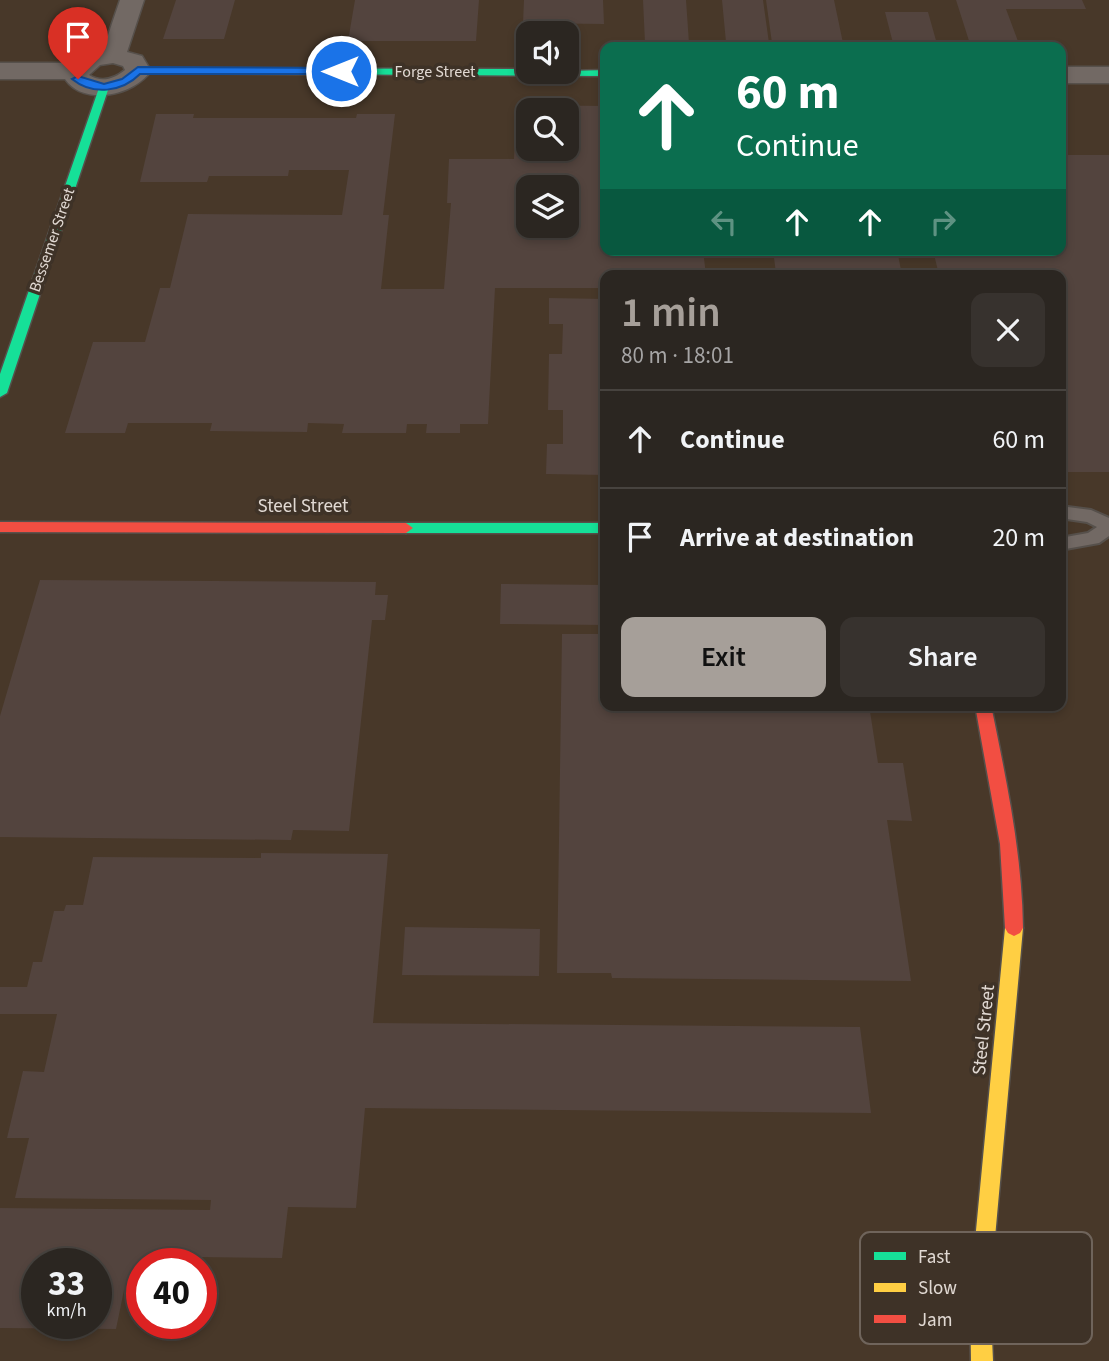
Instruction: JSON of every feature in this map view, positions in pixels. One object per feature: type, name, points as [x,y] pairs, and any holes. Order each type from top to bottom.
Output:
[{"type":"street","points":[[113,56],[132,0]]},
{"type":"street","points":[[0,71],[77,71],[90,60],[113,56],[133,61],[138,71],[126,82],[104,87],[83,83],[78,79],[77,71]]},
{"type":"street","name":"Forge Street","points":[[138,71],[600,73]]},
{"type":"street","points":[[1066,75],[1109,75]]},
{"type":"street","name":"Bessemer Street","points":[[0,393],[104,87]]},
{"type":"street","name":"Steel Street","points":[[0,527],[600,528]]},
{"type":"street","name":"Steel Street","points":[[983,711],[1011,843],[1015,890],[1014,944],[986,1232]]},
{"type":"lane","points":[[1066,513],[1091,516],[1109,526],[1093,539],[1066,543]]},
{"type":"shaded area","points":[[0,0],[1109,0],[1109,1361],[0,1361]]},
{"type":"building","points":[[176,0],[235,0],[224,39],[163,39]]},
{"type":"building","points":[[355,0],[479,0],[476,41],[348,41]]},
{"type":"building","points":[[524,0],[603,0],[604,24],[523,21]]},
{"type":"building","points":[[643,0],[686,0],[689,42],[645,42]]},
{"type":"building","points":[[722,0],[763,0],[769,42],[726,42]]},
{"type":"building","points":[[766,0],[834,0],[843,42],[772,42]]},
{"type":"building","points":[[956,0],[1082,0],[1086,9],[1006,9],[1018,42],[969,42]]},
{"type":"building","points":[[885,12],[928,12],[936,42],[893,42]]},
{"type":"building","points":[[516,105],[516,161],[579,161],[579,106],[600,106],[600,256],[704,256],[705,270],[600,270],[600,288],[495,288],[488,424],[460,424],[460,433],[426,433],[427,424],[407,424],[406,433],[342,433],[344,424],[308,423],[307,432],[210,431],[212,423],[128,423],[125,433],[65,433],[93,342],[145,342],[160,288],[170,288],[188,214],[342,215],[349,170],[289,170],[288,176],[209,176],[207,182],[140,182],[156,114],[194,114],[193,118],[356,118],[357,114],[395,114],[383,215],[389,215],[381,289],[444,289],[451,203],[447,203],[449,159],[514,159]]},
{"type":"building","points":[[1066,155],[1109,155],[1109,472],[1066,472],[1066,270],[938,270],[934,256],[1066,256]]},
{"type":"building","points":[[774,256],[898,256],[901,270],[776,270]]},
{"type":"building","points":[[549,298],[600,299],[600,475],[546,474],[547,444],[563,444],[563,410],[548,410],[549,354],[562,354],[563,324],[549,324]]},
{"type":"building","points":[[40,580],[376,582],[375,595],[388,595],[385,620],[372,620],[349,831],[293,830],[291,840],[0,837],[0,716]]},
{"type":"building","points":[[501,584],[600,585],[600,625],[500,624]]},
{"type":"building","points":[[562,634],[600,634],[600,711],[870,711],[878,763],[903,763],[912,821],[887,820],[911,981],[612,978],[611,973],[557,973]]},
{"type":"building","points":[[261,853],[388,854],[373,1023],[860,1027],[871,1113],[365,1108],[356,1208],[288,1207],[282,1258],[217,1257],[217,1248],[126,1248],[126,1290],[116,1329],[112,1329],[112,1248],[21,1248],[21,1328],[0,1328],[0,1208],[210,1210],[211,1200],[15,1198],[29,1138],[7,1138],[23,1071],[44,1072],[57,1014],[0,1014],[0,987],[27,987],[33,962],[42,962],[54,911],[64,911],[66,905],[83,905],[93,857],[261,858]]},
{"type":"building","points":[[405,927],[540,929],[539,976],[402,975]]},
{"type":"traffic: fast","points":[[138,71],[600,73]]},
{"type":"traffic: fast","points":[[0,393],[104,87]]},
{"type":"traffic: fast","points":[[406,528],[600,528]]},
{"type":"traffic: slow","points":[[986,1232],[1014,928]]},
{"type":"traffic: slow","points":[[982,1344],[982,1361]]},
{"type":"traffic: jam","points":[[0,527],[406,528]]},
{"type":"traffic: jam","points":[[984,711],[1009,844],[1014,928]]},
{"type":"route","points":[[78,79],[94,87],[104,87],[126,82],[138,71],[341,71]]}]
